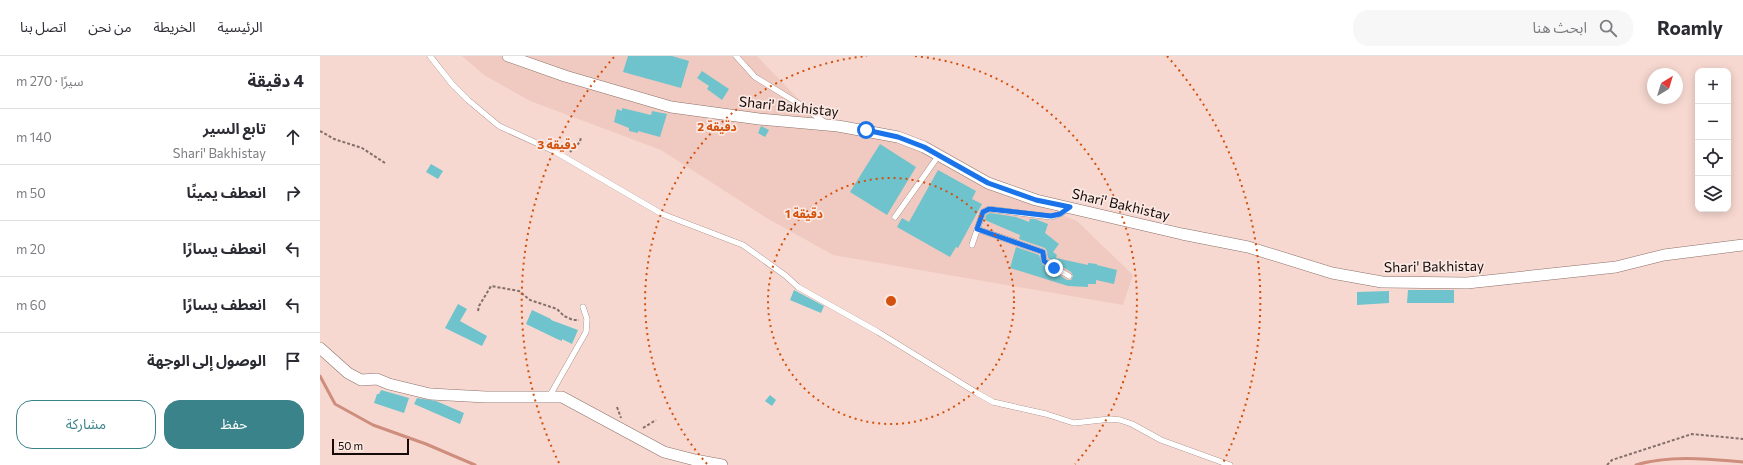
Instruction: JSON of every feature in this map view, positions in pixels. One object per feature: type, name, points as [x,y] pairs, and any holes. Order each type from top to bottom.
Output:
[{"type":"street","name":"Shari' Bakhistay","points":[[508,56],[565,76],[671,107],[759,119],[827,125],[898,137],[924,147],[988,183],[1036,200],[1182,234],[1248,247],[1332,273],[1382,282],[1467,283],[1616,267],[1664,255],[1743,245]]},
{"type":"street","points":[[320,348],[348,373],[361,380],[377,379],[389,384],[430,394],[486,397],[562,397],[664,452],[722,465]]},
{"type":"lane","points":[[430,56],[452,84],[499,126],[565,157],[662,214],[743,245],[786,276],[798,287],[878,332],[977,394],[993,402],[1046,414],[1074,423],[1110,419],[1120,420],[1132,424],[1161,440],[1230,465]]},
{"type":"lane","points":[[736,56],[755,77],[804,107],[827,125]]},
{"type":"lane","points":[[895,217],[939,155]]},
{"type":"lane","points":[[972,245],[983,212],[989,209],[1051,216],[1060,214],[1070,207]]},
{"type":"lane","points":[[977,229],[1043,252],[1044,261],[1069,276]]},
{"type":"lane","points":[[549,397],[586,332],[587,319],[583,307]]},
{"type":"path","points":[[320,131],[334,139],[362,148],[385,163]]},
{"type":"path","points":[[565,157],[580,142],[581,137]]},
{"type":"path","points":[[478,311],[479,306],[491,286],[519,291],[530,300],[557,309],[564,316],[573,320],[587,319]]},
{"type":"path","points":[[632,435],[656,420]]},
{"type":"path","points":[[1607,465],[1612,460],[1692,434],[1743,439]]},
{"type":"shaded area","points":[[462,56],[757,56],[826,128],[902,142],[972,177],[1077,221],[1133,275],[1123,305],[833,255],[765,217],[661,150],[530,101],[484,75]]},
{"type":"building","points":[[628,56],[672,56],[689,61],[681,88],[623,72]]},
{"type":"building","points":[[702,71],[729,89],[722,100],[707,89],[709,86],[697,78]]},
{"type":"building","points":[[622,108],[651,115],[652,111],[667,114],[660,137],[638,131],[638,133],[629,131],[629,128],[614,122],[617,109],[622,111]]},
{"type":"building","points":[[761,126],[769,130],[765,137],[758,133]]},
{"type":"building","points":[[880,144],[916,167],[887,215],[850,192]]},
{"type":"building","points":[[431,164],[443,171],[438,179],[426,172]]},
{"type":"building","points":[[938,170],[976,191],[972,199],[982,204],[958,248],[956,247],[950,257],[897,227],[902,218],[909,222]]},
{"type":"building","points":[[990,213],[1016,217],[1029,222],[1030,219],[1035,219],[1048,224],[1045,233],[1059,244],[1053,252],[1057,255],[1056,258],[1088,265],[1088,263],[1097,264],[1117,270],[1114,284],[1096,280],[1096,284],[1088,284],[1088,287],[1068,286],[1010,268],[1016,247],[1039,255],[1042,264],[1067,280],[1071,280],[1073,276],[1071,272],[1048,258],[1045,248],[1019,239],[1020,235],[985,220],[986,215]]},
{"type":"building","points":[[794,290],[824,306],[821,313],[790,300]]},
{"type":"building","points":[[1408,290],[1454,290],[1454,303],[1407,303]]},
{"type":"building","points":[[1389,291],[1389,303],[1357,305],[1357,292]]},
{"type":"building","points":[[458,304],[467,309],[460,321],[487,336],[482,346],[445,328]]},
{"type":"building","points":[[532,310],[551,320],[578,330],[572,344],[562,339],[562,341],[557,339],[526,324]]},
{"type":"building","points":[[381,390],[409,398],[404,413],[374,403],[377,394],[379,394]]},
{"type":"building","points":[[770,395],[776,400],[772,406],[765,401]]},
{"type":"building","points":[[417,398],[436,401],[464,413],[460,424],[414,404]]},
{"type":"waterway","points":[[320,376],[335,404],[373,425],[426,444],[475,465]]},
{"type":"waterway","points":[[1636,465],[1676,459],[1703,459],[1743,462]]},
{"type":"route","points":[[866,130],[898,137],[924,147],[988,183],[1014,193],[1036,200],[1070,207],[1060,214],[1051,216],[989,209],[983,212],[977,229],[1043,252],[1044,261],[1054,268]]}]
